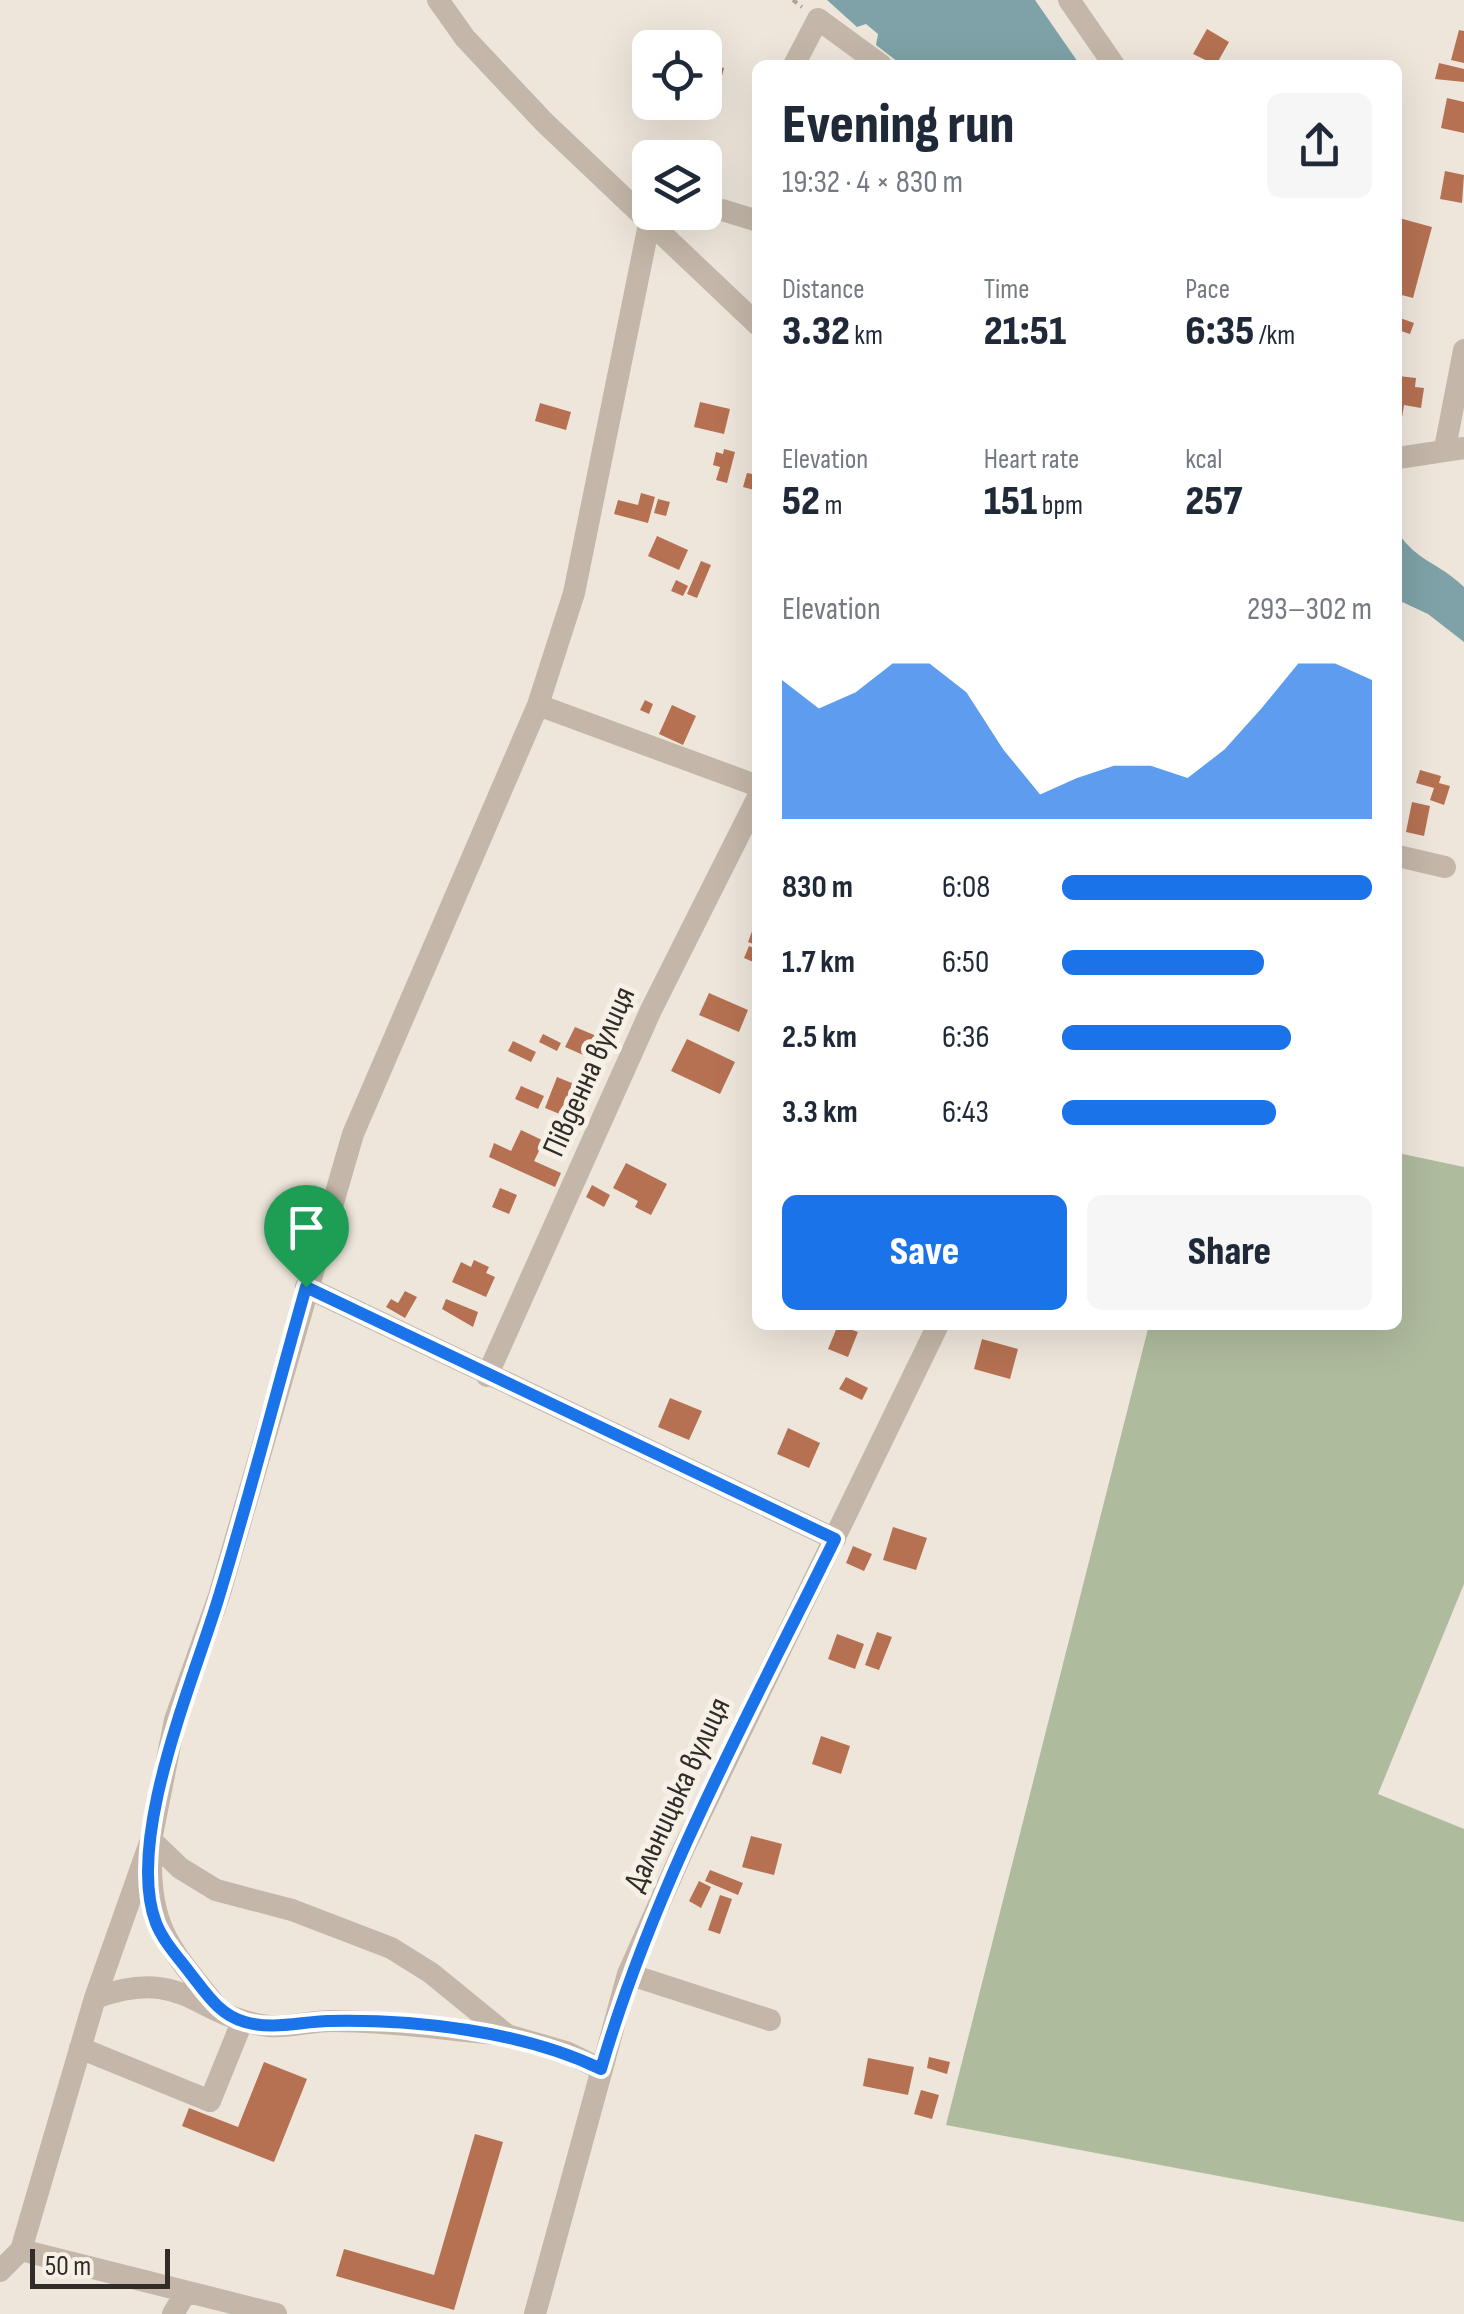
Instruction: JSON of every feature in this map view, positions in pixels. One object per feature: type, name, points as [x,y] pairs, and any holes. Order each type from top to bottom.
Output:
[{"type":"street","points":[[438,0],[465,38],[632,207]]},
{"type":"street","points":[[1070,0],[1111,60]]},
{"type":"street","points":[[797,60],[818,19],[873,60]]},
{"type":"street","points":[[722,210],[752,219]]},
{"type":"street","points":[[0,2271],[21,2250],[95,1998],[151,1840],[174,1720],[220,1596],[352,1134],[538,705],[574,592],[648,230]]},
{"type":"street","points":[[655,230],[752,319]]},
{"type":"street","points":[[1402,457],[1455,448],[1464,350]]},
{"type":"street","points":[[538,705],[752,784]]},
{"type":"street","name":"Південна вулиця","points":[[486,1376],[651,1010],[752,810]]},
{"type":"street","points":[[1402,857],[1444,868]]},
{"type":"street","points":[[306,1287],[835,1539]]},
{"type":"street","name":"Дальницька вулиця","points":[[534,2314],[628,1974],[684,1848],[936,1330]]},
{"type":"street","points":[[151,1840],[150,1895],[156,1922],[216,2006]]},
{"type":"street","points":[[151,1840],[180,1868],[216,1890],[292,1910],[391,1948],[431,1973],[507,2035]]},
{"type":"street","points":[[628,1974],[726,2002],[770,2020]]},
{"type":"street","points":[[95,1998],[128,1986],[154,1984],[216,2006],[242,2022],[274,2027],[328,2021],[507,2035],[566,2052],[601,2069]]},
{"type":"street","points":[[80,2048],[210,2100],[242,2022]]},
{"type":"street","points":[[21,2250],[276,2314]]},
{"type":"street","points":[[174,2314],[186,2292]]},
{"type":"green space","points":[[1402,1154],[1464,1167],[1464,1584],[1378,1794],[1464,1829],[1464,2222],[946,2125],[1148,1330],[1402,1330]]},
{"type":"water","points":[[827,0],[1035,0],[1077,60],[896,60],[876,45],[878,34],[866,24],[857,27]]},
{"type":"water","points":[[1402,538],[1464,587],[1464,642],[1428,614],[1402,602]]},
{"type":"building","points":[[1207,29],[1229,42],[1219,60],[1206,60],[1193,54]]},
{"type":"building","points":[[1459,30],[1464,31],[1464,63],[1451,60]]},
{"type":"building","points":[[1439,63],[1464,69],[1464,82],[1435,79]]},
{"type":"building","points":[[1447,98],[1464,102],[1464,133],[1441,128]]},
{"type":"building","points":[[1445,171],[1464,175],[1462,203],[1440,199]]},
{"type":"building","points":[[1402,219],[1432,227],[1413,298],[1402,295]]},
{"type":"building","points":[[1402,319],[1414,323],[1410,334],[1402,331]]},
{"type":"building","points":[[1402,376],[1416,378],[1415,387],[1424,388],[1421,408],[1404,405],[1402,418]]},
{"type":"building","points":[[700,402],[730,409],[724,434],[694,427]]},
{"type":"building","points":[[540,403],[571,412],[566,430],[535,421]]},
{"type":"building","points":[[724,449],[735,452],[727,483],[716,480],[720,467],[713,465],[716,452],[723,454]]},
{"type":"building","points":[[747,473],[752,474],[752,489],[743,487]]},
{"type":"building","points":[[641,493],[655,497],[648,523],[614,514],[618,500],[638,505]]},
{"type":"building","points":[[658,499],[670,502],[666,516],[654,513]]},
{"type":"building","points":[[657,536],[688,550],[679,570],[648,556]]},
{"type":"building","points":[[701,561],[711,565],[697,598],[687,594]]},
{"type":"building","points":[[676,580],[688,586],[683,596],[671,591]]},
{"type":"building","points":[[645,700],[653,704],[649,714],[640,710]]},
{"type":"building","points":[[672,705],[696,716],[683,745],[659,734]]},
{"type":"building","points":[[1420,770],[1441,776],[1439,783],[1450,786],[1444,805],[1430,800],[1434,788],[1416,783]]},
{"type":"building","points":[[1412,802],[1430,806],[1424,836],[1406,832]]},
{"type":"building","points":[[749,946],[752,947],[752,961],[744,958]]},
{"type":"building","points":[[709,993],[748,1010],[739,1032],[699,1015]]},
{"type":"building","points":[[575,1027],[599,1037],[590,1058],[565,1047]]},
{"type":"building","points":[[543,1034],[561,1043],[557,1051],[539,1042]]},
{"type":"building","points":[[687,1039],[735,1062],[720,1094],[671,1071]]},
{"type":"building","points":[[513,1041],[536,1052],[531,1062],[508,1051]]},
{"type":"building","points":[[557,1077],[584,1088],[572,1119],[545,1108]]},
{"type":"building","points":[[521,1086],[544,1096],[538,1109],[515,1099]]},
{"type":"building","points":[[521,1130],[544,1141],[534,1161],[561,1173],[555,1187],[489,1157],[494,1143],[511,1151]]},
{"type":"building","points":[[626,1163],[667,1184],[651,1215],[635,1207],[638,1201],[613,1188]]},
{"type":"building","points":[[592,1185],[610,1195],[604,1207],[586,1197]]},
{"type":"building","points":[[500,1188],[517,1195],[509,1214],[492,1207]]},
{"type":"building","points":[[474,1260],[489,1267],[486,1273],[495,1277],[486,1297],[452,1282],[461,1262],[471,1267]]},
{"type":"building","points":[[405,1291],[417,1297],[405,1318],[386,1307],[391,1299],[398,1303]]},
{"type":"building","points":[[446,1299],[478,1312],[473,1327],[442,1309]]},
{"type":"building","points":[[836,1330],[858,1332],[848,1357],[828,1349]]},
{"type":"building","points":[[982,1339],[1018,1349],[1010,1379],[974,1369]]},
{"type":"building","points":[[846,1377],[868,1388],[862,1400],[839,1389]]},
{"type":"building","points":[[670,1398],[702,1411],[689,1440],[658,1427]]},
{"type":"building","points":[[788,1428],[820,1443],[809,1468],[777,1454]]},
{"type":"building","points":[[893,1527],[927,1538],[916,1570],[883,1560]]},
{"type":"building","points":[[853,1546],[872,1554],[864,1571],[846,1563]]},
{"type":"building","points":[[877,1632],[892,1637],[879,1670],[865,1665]]},
{"type":"building","points":[[837,1634],[864,1644],[855,1669],[828,1659]]},
{"type":"building","points":[[821,1736],[850,1746],[841,1774],[812,1764]]},
{"type":"building","points":[[751,1836],[782,1844],[774,1875],[742,1867]]},
{"type":"building","points":[[710,1870],[743,1883],[738,1895],[705,1881]]},
{"type":"building","points":[[699,1881],[711,1887],[701,1908],[689,1901]]},
{"type":"building","points":[[720,1895],[732,1899],[720,1934],[708,1930]]},
{"type":"building","points":[[929,2057],[950,2062],[947,2074],[927,2068]]},
{"type":"building","points":[[868,2058],[914,2067],[908,2095],[863,2086]]},
{"type":"building","points":[[264,2062],[307,2079],[274,2162],[182,2126],[189,2108],[238,2127]]},
{"type":"building","points":[[921,2090],[939,2095],[932,2119],[914,2114]]},
{"type":"building","points":[[475,2134],[503,2142],[454,2310],[336,2276],[344,2249],[434,2275]]},
{"type":"route","points":[[306,1287],[835,1539],[684,1848],[628,1974],[601,2069],[566,2052],[507,2035],[328,2021],[274,2027],[242,2022],[216,2006],[156,1922],[150,1895],[151,1840],[174,1720],[220,1596],[306,1287]]}]
